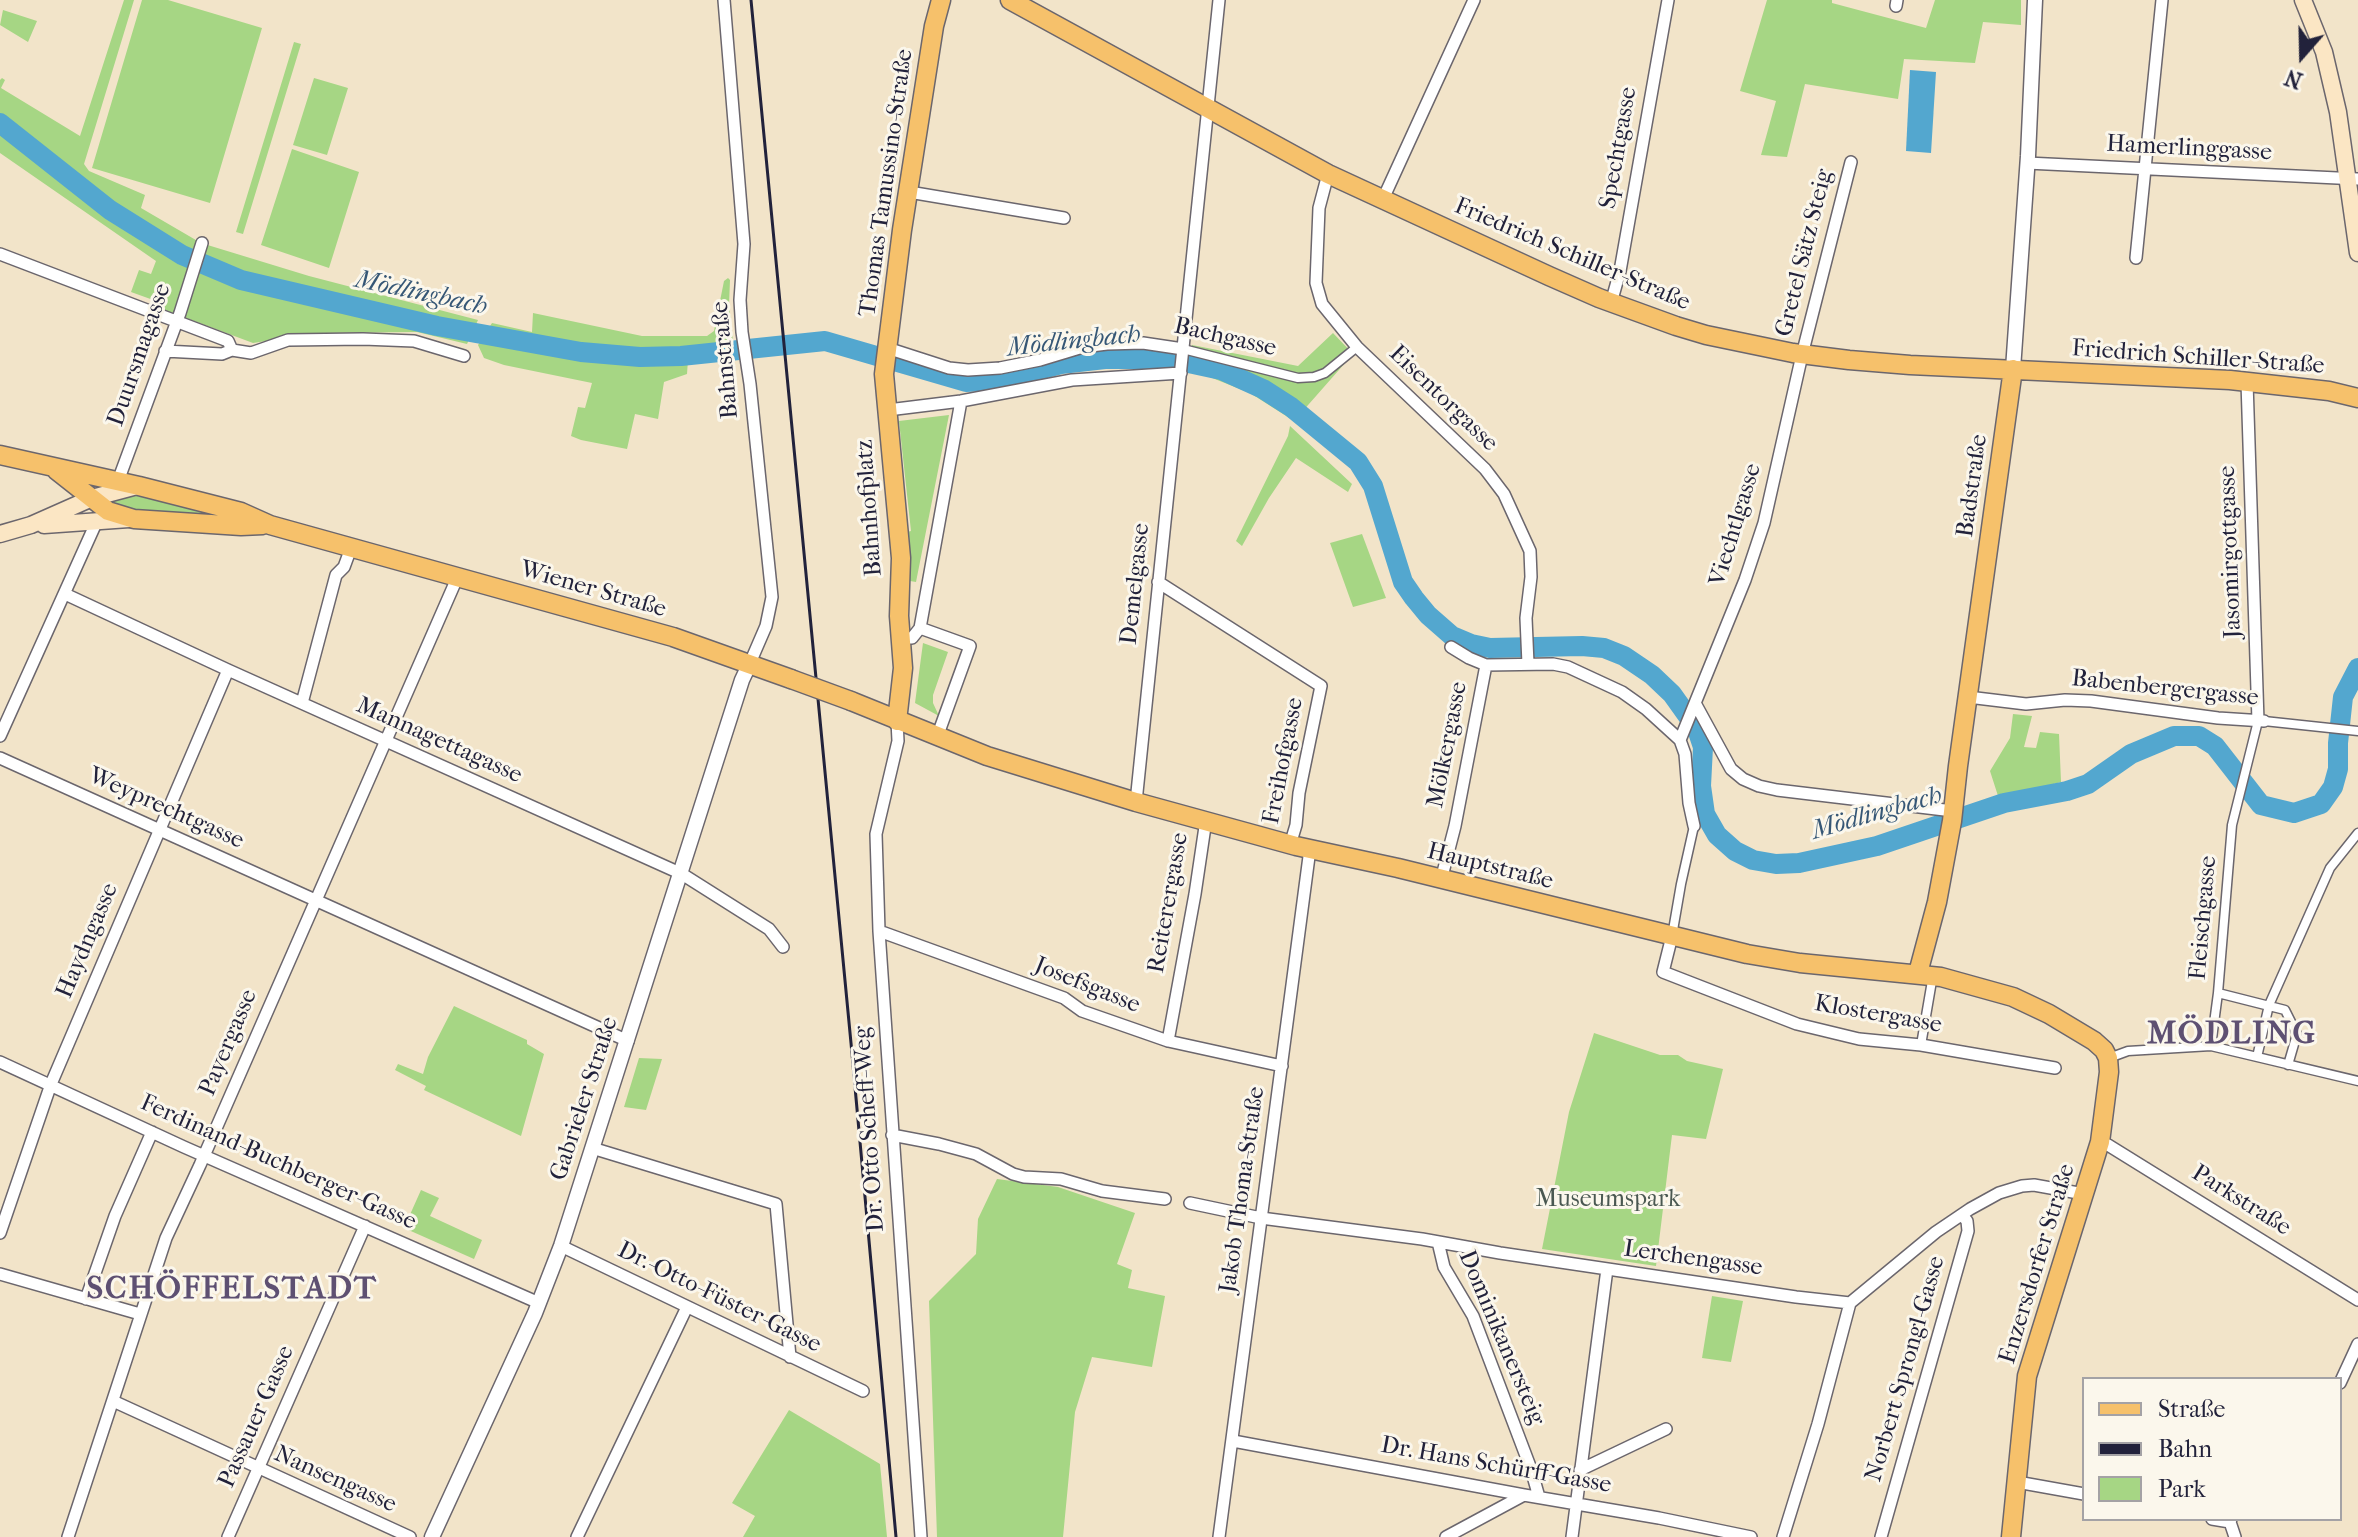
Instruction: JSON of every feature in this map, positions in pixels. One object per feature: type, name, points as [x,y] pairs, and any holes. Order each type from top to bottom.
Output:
[{"type":"main road","name":"Thomas Tamussino-Straße","points":[[885,361],[934,26],[941,0]]},
{"type":"main road","name":"Friedrich Schiller-Straße","points":[[1010,0],[1328,174],[1611,303],[1706,335],[1802,355],[1881,363],[2247,382],[2329,391],[2358,398]]},
{"type":"main road","points":[[2303,0],[2324,52],[2353,179],[2358,253]]},
{"type":"main road","name":"Bahnhofplatz","points":[[885,361],[901,558],[899,616],[903,668],[897,721]]},
{"type":"main road","name":"Badstraße","points":[[1926,974],[1952,819],[2013,369]]},
{"type":"main road","points":[[0,455],[139,486]]},
{"type":"main road","name":"Wiener Straße","points":[[50,466],[108,511],[134,519]]},
{"type":"main road","name":"Wiener Straße","points":[[0,534],[31,525],[92,498],[139,486],[241,512],[270,525],[645,629],[750,663],[897,721]]},
{"type":"main road","name":"Wiener Straße","points":[[31,525],[134,519],[270,525]]},
{"type":"main road","name":"Hauptstraße","points":[[897,721],[987,756],[1290,845],[1747,954],[1800,963],[1926,974],[2013,997],[2077,1030],[2104,1050],[2108,1058]]},
{"type":"main road","name":"Enzersdorfer Straße","points":[[2011,1537],[2027,1376],[2100,1142],[2108,1058]]},
{"type":"street","name":"Bahnstraße","points":[[724,0],[744,244],[740,300],[742,332],[772,597],[766,626],[750,663]]},
{"type":"street","points":[[1183,352],[1219,0]]},
{"type":"street","points":[[1383,199],[1474,0]]},
{"type":"street","name":"Spechtgasse","points":[[1611,303],[1620,271],[1668,0]]},
{"type":"street","name":"Badstraße","points":[[2013,369],[2035,0]]},
{"type":"street","points":[[2136,258],[2162,0]]},
{"type":"street","name":"Gretel Sätz Steig","points":[[1802,355],[1851,162]]},
{"type":"street","name":"Hamerlinggasse","points":[[2027,163],[2353,179]]},
{"type":"street","name":"Eisentorgasse","points":[[1328,174],[1319,208],[1316,283],[1322,304],[1357,347],[1485,469],[1504,494],[1530,551],[1528,660]]},
{"type":"street","points":[[909,192],[1064,218]]},
{"type":"street","name":"Duursmagasse","points":[[118,481],[200,248]]},
{"type":"street","points":[[0,254],[228,341],[232,350]]},
{"type":"street","points":[[165,351],[222,354],[232,350],[251,353],[288,340],[363,339],[414,341],[464,356]]},
{"type":"street","name":"Bachgasse","points":[[885,361],[968,370],[1000,368],[1083,347],[1143,343],[1298,378],[1325,373],[1357,347]]},
{"type":"street","name":"Demelgasse","points":[[1136,802],[1183,352]]},
{"type":"street","name":"Viechtlgasse","points":[[1680,740],[1745,580],[1764,523],[1802,355]]},
{"type":"street","name":"Bachgasse","points":[[888,410],[961,401],[1072,380],[1179,372]]},
{"type":"street","name":"Jasomirgottgasse","points":[[2247,382],[2261,721]]},
{"type":"street","points":[[902,638],[912,638],[920,628],[961,401]]},
{"type":"street","points":[[0,736],[96,523]]},
{"type":"street","points":[[302,703],[336,575],[344,567],[351,548]]},
{"type":"street","name":"Payergasse","points":[[68,1537],[166,1238],[458,576]]},
{"type":"street","name":"Freihofgasse","points":[[1158,582],[1321,686],[1290,845]]},
{"type":"street","name":"Mannagettagasse","points":[[65,594],[682,874],[769,929],[783,947]]},
{"type":"street","points":[[920,628],[970,646],[937,737]]},
{"type":"street","points":[[1451,647],[1486,665],[1528,660],[1568,667],[1622,692],[1680,740],[1685,754],[1694,826],[1672,936]]},
{"type":"street","name":"Gabrieler Straße","points":[[432,1537],[539,1303],[561,1246],[750,663]]},
{"type":"street","name":"Mölkergasse","points":[[1441,880],[1455,826],[1486,665]]},
{"type":"street","name":"Haydngasse","points":[[0,1233],[51,1084],[228,670]]},
{"type":"street","name":"Babenbergergasse","points":[[1968,697],[2026,704],[2091,701],[2218,718],[2358,731]]},
{"type":"street","points":[[1694,707],[1731,769],[1759,786],[1952,819]]},
{"type":"street","name":"Dr. Otto Scheff-Weg","points":[[897,721],[898,741],[876,834],[892,1135],[921,1537]]},
{"type":"street","name":"Fleischgasse","points":[[2211,1046],[2232,825],[2261,721]]},
{"type":"street","name":"Weyprechtgasse","points":[[0,758],[628,1041]]},
{"type":"street","name":"Reiterergasse","points":[[1168,1041],[1206,820]]},
{"type":"street","points":[[2257,1057],[2269,1005],[2330,868],[2358,833]]},
{"type":"street","name":"Jakob Thoma-Straße","points":[[1219,1537],[1310,849]]},
{"type":"street","name":"Josefsgasse","points":[[879,931],[1064,998],[1082,1011],[1168,1041],[1282,1066]]},
{"type":"street","name":"Klostergasse","points":[[1672,936],[1663,972],[1797,1024],[1859,1039],[1921,1045],[2055,1068]]},
{"type":"street","points":[[1921,1045],[1926,974]]},
{"type":"street","points":[[2218,993],[2285,1010],[2297,1034],[2288,1065]]},
{"type":"street","points":[[2108,1058],[2128,1051],[2211,1046],[2358,1081]]},
{"type":"street","name":"Ferdinand-Buchberger-Gasse","points":[[0,1062],[539,1303]]},
{"type":"street","points":[[86,1299],[115,1216],[152,1132]]},
{"type":"street","points":[[892,1135],[976,1154],[1024,1177],[1061,1179],[1102,1191],[1165,1199]]},
{"type":"street","name":"Parkstraße","points":[[2100,1142],[2358,1300]]},
{"type":"street","points":[[592,1148],[776,1204],[790,1357]]},
{"type":"street","points":[[1783,1537],[1818,1424],[1850,1303],[1936,1232],[1964,1219],[1999,1193],[2034,1185],[2084,1194]]},
{"type":"street","name":"Lerchengasse","points":[[1190,1203],[1261,1218],[1850,1303]]},
{"type":"street","name":"Norbert Sprongl-Gasse","points":[[1881,1537],[1968,1231],[1964,1219]]},
{"type":"street","name":"Passauer Gasse","points":[[228,1537],[365,1226]]},
{"type":"street","name":"Dominikanersteig","points":[[1438,1242],[1444,1267],[1473,1316],[1539,1497]]},
{"type":"street","name":"Dr.-Otto-Füster-Gasse","points":[[561,1246],[861,1390]]},
{"type":"street","points":[[1572,1537],[1607,1269]]},
{"type":"street","points":[[0,1274],[140,1314]]},
{"type":"street","points":[[577,1537],[687,1307]]},
{"type":"street","points":[[2342,1379],[2358,1344]]},
{"type":"street","name":"Nansengasse","points":[[113,1401],[410,1537]]},
{"type":"street","points":[[1580,1470],[1666,1429]]},
{"type":"street","name":"Dr. Hans Schürff-Gasse","points":[[1233,1441],[1751,1537]]},
{"type":"street","points":[[2017,1482],[2082,1494]]},
{"type":"street","points":[[1446,1537],[1524,1495]]},
{"type":"street","points":[[2231,1521],[2235,1537]]},
{"type":"green space","points":[[124,0],[134,0],[84,164],[89,171],[145,195],[141,208],[201,243],[309,276],[478,320],[467,344],[417,332],[320,333],[253,343],[154,306],[156,301],[131,292],[139,270],[151,274],[156,261],[0,153],[0,80],[2,78],[5,80],[1,88],[80,136]]},
{"type":"green space","points":[[142,0],[168,0],[262,28],[210,203],[92,168]]},
{"type":"green space","points":[[1767,0],[1832,0],[1832,3],[1926,28],[1935,0],[2021,0],[2021,25],[1983,22],[1975,63],[1904,59],[1898,99],[1805,84],[1787,157],[1761,155],[1776,101],[1740,91]]},
{"type":"green space","points":[[3,10],[37,21],[28,42],[0,25]]},
{"type":"green space","points":[[294,42],[301,44],[243,234],[236,232]]},
{"type":"green space","points":[[314,78],[348,88],[327,155],[293,145]]},
{"type":"green space","points":[[292,149],[359,172],[329,268],[261,245]]},
{"type":"green space","points":[[728,278],[734,351],[688,360],[687,374],[664,382],[658,419],[635,414],[627,449],[571,436],[578,407],[585,408],[592,383],[504,365],[484,358],[478,345],[492,323],[532,332],[533,313],[642,336],[707,336],[714,331],[724,281]]},
{"type":"green space","points":[[1333,333],[1353,354],[1294,421],[1250,393],[1192,370],[1192,345],[1298,366]]},
{"type":"green space","points":[[949,415],[916,582],[910,581],[907,532],[911,531],[899,421]]},
{"type":"green space","points":[[1290,426],[1352,484],[1348,492],[1296,458],[1242,546],[1236,541],[1288,436]]},
{"type":"green space","points":[[124,493],[239,519],[125,512],[102,501]]},
{"type":"green space","points":[[1362,534],[1386,598],[1353,607],[1330,543]]},
{"type":"green space","points":[[923,643],[948,652],[933,695],[939,716],[915,703]]},
{"type":"green space","points":[[2013,714],[2032,716],[2024,747],[2036,748],[2040,732],[2059,734],[2061,782],[1999,799],[1990,771],[2010,738]]},
{"type":"green space","points":[[454,1006],[527,1040],[527,1044],[544,1054],[521,1136],[424,1090],[426,1086],[395,1070],[398,1064],[423,1074],[428,1057]]},
{"type":"green space","name":"Museumspark","points":[[1594,1033],[1660,1055],[1678,1055],[1687,1061],[1723,1069],[1706,1139],[1672,1135],[1656,1266],[1542,1249],[1569,1112]]},
{"type":"green space","points":[[639,1058],[662,1059],[646,1110],[624,1107]]},
{"type":"green space","points":[[997,1179],[1058,1187],[1135,1213],[1117,1264],[1132,1270],[1128,1288],[1165,1296],[1152,1367],[1092,1357],[1075,1412],[1063,1537],[937,1537],[929,1301],[976,1254],[978,1219]]},
{"type":"green space","points":[[421,1190],[439,1198],[430,1216],[482,1240],[474,1259],[404,1228]]},
{"type":"green space","points":[[1712,1296],[1743,1301],[1731,1362],[1702,1358]]},
{"type":"green space","points":[[789,1410],[880,1464],[887,1537],[743,1537],[755,1516],[732,1503]]},
{"type":"water","points":[[1910,70],[1936,72],[1931,153],[1906,151]]},
{"type":"waterway","name":"Mödlingbach","points":[[0,123],[110,210],[182,255],[241,280],[437,326],[581,352],[640,357],[681,356],[825,341],[966,382],[1001,380],[1061,364],[1105,359],[1170,359],[1221,370],[1263,389],[1291,407],[1358,462],[1373,486],[1403,582],[1428,615],[1452,636],[1490,648],[1604,648],[1624,656],[1652,675],[1672,694],[1697,729],[1703,747],[1701,786],[1705,814],[1717,835],[1735,851],[1753,860],[1776,864],[1799,863],[1877,846],[2004,803],[2067,791],[2088,784],[2131,754],[2174,736],[2199,736],[2215,746],[2261,805],[2294,813],[2321,804],[2333,787],[2338,769],[2343,697],[2358,668]]},
{"type":"railway","points":[[751,0],[896,1537]]},
{"type":"district","name":"MÖDLING","points":[[2232,1035]]},
{"type":"district","name":"SCHÖFFELSTADT","points":[[232,1290]]}]
